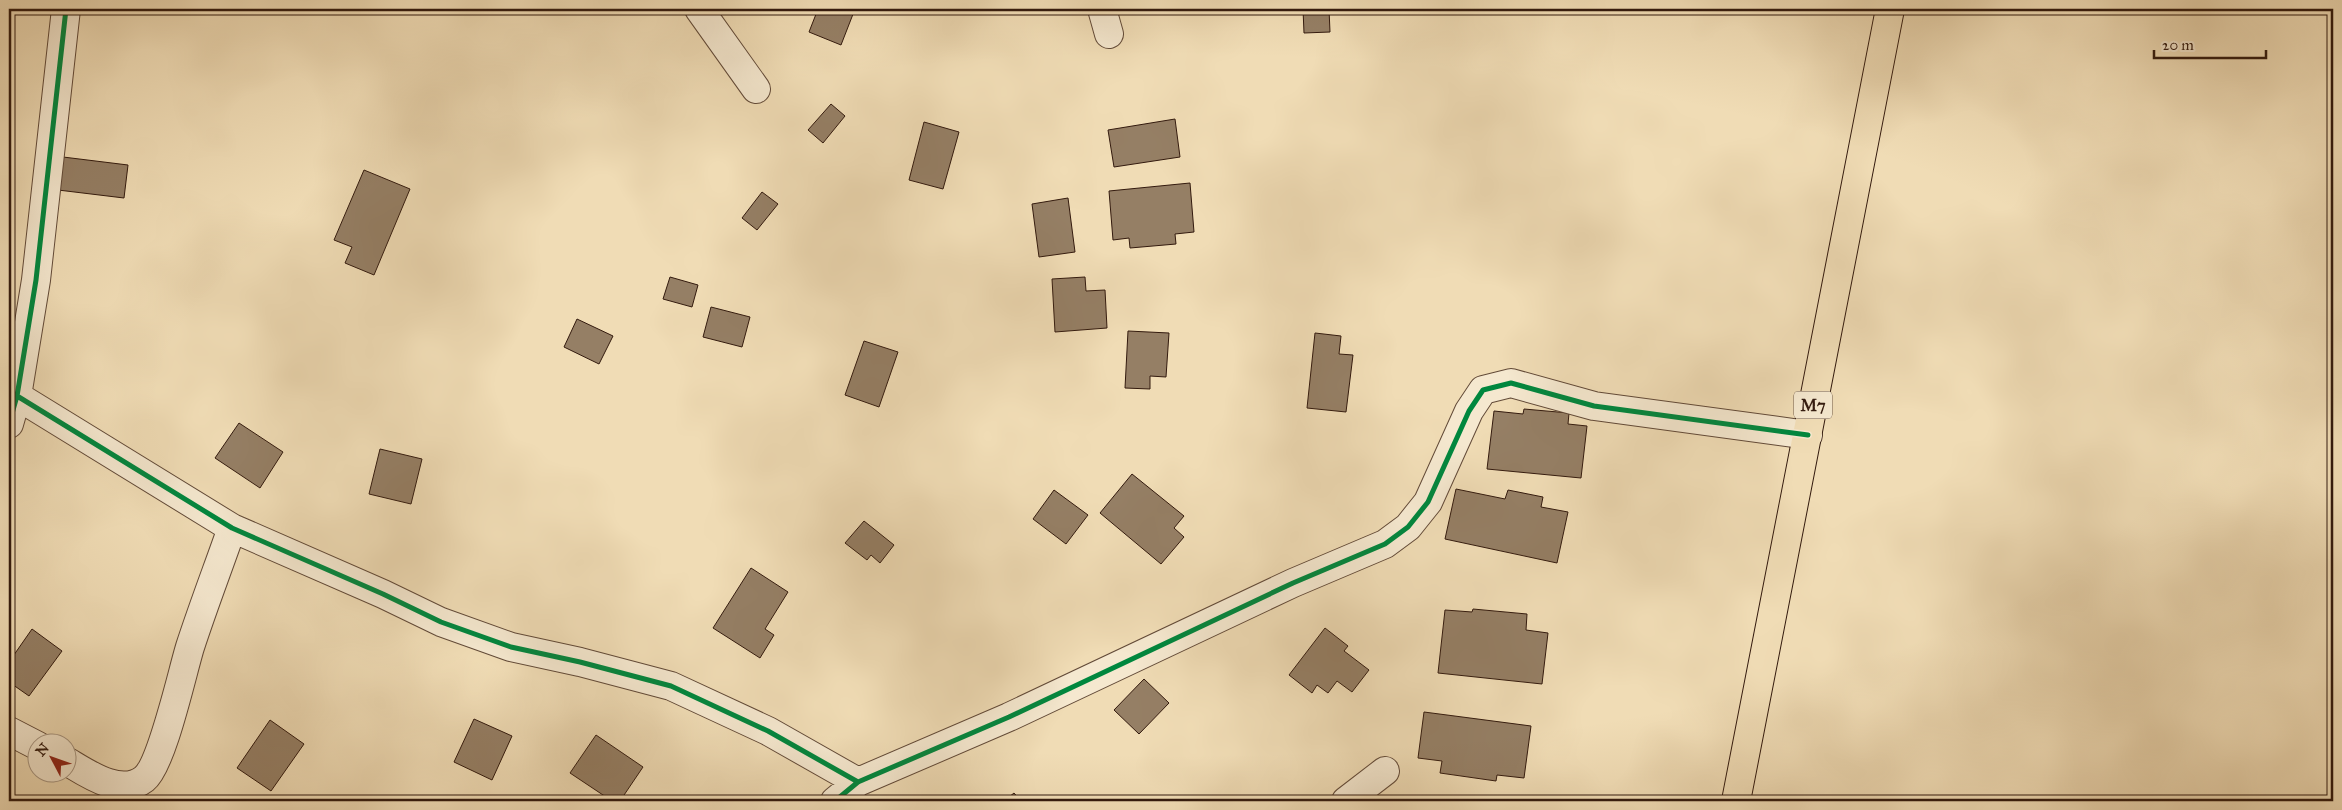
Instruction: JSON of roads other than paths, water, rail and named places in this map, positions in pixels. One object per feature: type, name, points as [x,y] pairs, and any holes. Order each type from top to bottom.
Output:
[{"type":"main road","name":"M7","points":[[1736,801],[1890,9]]},
{"type":"street","points":[[9,424],[13,394],[36,280],[66,9]]},
{"type":"street","points":[[699,9],[756,89]]},
{"type":"street","points":[[835,801],[858,782],[1010,717],[1293,584],[1385,544],[1408,527],[1428,502],[1469,411],[1483,390],[1511,383],[1594,406],[1808,435]]},
{"type":"street","points":[[13,394],[232,528],[383,594],[441,622],[511,647],[580,662],[670,686],[768,731],[858,782]]},
{"type":"street","points":[[78,768],[96,778],[125,787],[144,779],[154,766],[172,713],[190,648],[232,528]]},
{"type":"street","points":[[9,731],[28,741]]},
{"type":"street","points":[[1346,801],[1385,771]]}]
